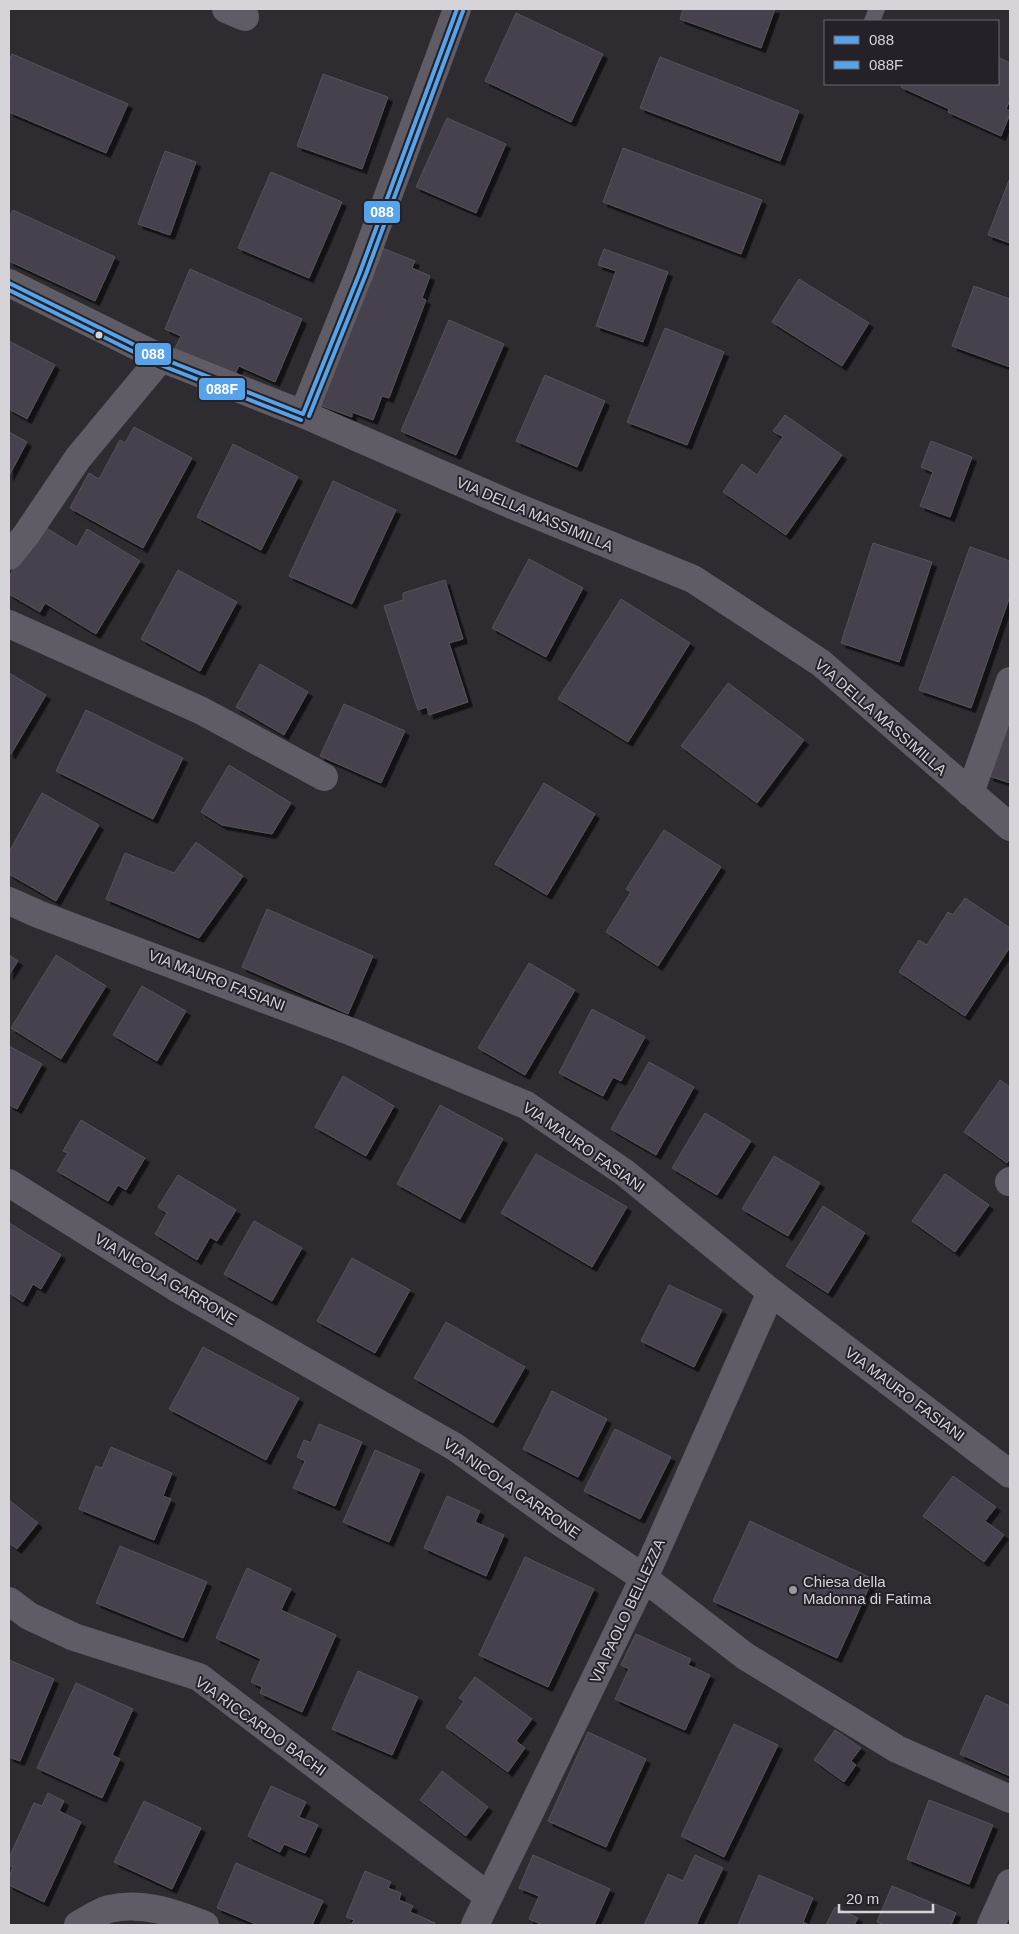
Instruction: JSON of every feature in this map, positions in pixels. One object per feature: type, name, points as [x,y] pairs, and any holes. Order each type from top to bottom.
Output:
[{"type":"street","points":[[303,414],[360,272],[457,9]]},
{"type":"street","name":"VIA DELLA MASSIMILLA","points":[[9,283],[160,358],[303,414],[512,505],[693,579],[822,663],[1010,827]]},
{"type":"street","points":[[9,556],[26,535],[78,458],[160,358]]},
{"type":"street","points":[[9,624],[202,711],[324,777]]},
{"type":"street","points":[[970,793],[1010,681]]},
{"type":"street","name":"VIA MAURO FASIANI","points":[[9,901],[38,914],[352,1032],[526,1105],[625,1173],[771,1292],[1010,1474]]},
{"type":"street","name":"VIA NICOLA GARRONE","points":[[9,1183],[175,1287],[455,1447],[560,1522],[644,1578],[745,1656],[897,1749],[1010,1799]]},
{"type":"street","name":"VIA PAOLO BELLEZZA","points":[[475,1925],[644,1578],[771,1292]]},
{"type":"street","name":"VIA RICCARDO BACHI","points":[[9,1601],[29,1616],[74,1637],[199,1677],[488,1896]]},
{"type":"street","points":[[991,1925],[1010,1883]]},
{"type":"street","points":[[78,1925],[108,1909],[133,1906],[155,1908],[205,1925]]},
{"type":"building","points":[[683,9],[775,9],[761,48],[680,19]]},
{"type":"building","points":[[516,13],[603,54],[571,122],[485,81]]},
{"type":"building","points":[[12,54],[128,104],[106,153],[9,112],[9,61]]},
{"type":"building","points":[[660,57],[799,111],[780,161],[640,108]]},
{"type":"building","points":[[999,58],[1010,63],[1010,100],[1006,109],[1010,111],[1010,114],[1001,136],[948,112],[949,109],[901,87],[902,85],[999,85]]},
{"type":"building","points":[[323,74],[388,97],[362,169],[297,146]]},
{"type":"building","points":[[447,118],[506,144],[476,213],[416,187]]},
{"type":"building","points":[[623,148],[762,200],[741,254],[603,202]]},
{"type":"building","points":[[165,151],[196,162],[170,235],[138,224]]},
{"type":"building","points":[[271,172],[342,202],[309,278],[238,248]]},
{"type":"building","points":[[1010,178],[1010,243],[988,235]]},
{"type":"building","points":[[13,210],[115,257],[95,301],[9,261],[9,218]]},
{"type":"building","points":[[377,246],[415,261],[412,268],[430,276],[422,298],[426,300],[389,398],[382,396],[373,420],[352,412],[352,417],[317,404]]},
{"type":"building","points":[[604,249],[668,272],[643,342],[596,326],[616,271],[598,265]]},
{"type":"building","points":[[190,269],[302,319],[275,382],[239,366],[235,374],[175,348],[181,336],[165,329]]},
{"type":"building","points":[[799,279],[869,323],[842,366],[772,322]]},
{"type":"building","points":[[974,286],[1010,299],[1010,367],[952,346]]},
{"type":"building","points":[[449,320],[504,344],[456,455],[401,431]]},
{"type":"building","points":[[665,328],[724,352],[687,445],[627,422]]},
{"type":"building","points":[[9,341],[55,365],[27,419],[9,409]]},
{"type":"building","points":[[545,375],[605,401],[577,467],[516,441]]},
{"type":"building","points":[[785,415],[842,455],[786,535],[723,492],[742,464],[757,475],[783,437],[773,431]]},
{"type":"building","points":[[134,427],[192,458],[143,548],[70,508],[89,473],[99,479],[120,440],[125,443]]},
{"type":"building","points":[[9,432],[27,442],[9,476]]},
{"type":"building","points":[[931,441],[972,457],[950,517],[920,506],[933,472],[921,467]]},
{"type":"building","points":[[233,444],[298,477],[261,550],[197,517]]},
{"type":"building","points":[[333,481],[396,510],[352,604],[289,576]]},
{"type":"building","points":[[40,524],[77,547],[87,529],[140,561],[96,634],[45,603],[40,612],[9,594],[9,577]]},
{"type":"building","points":[[873,543],[932,562],[899,662],[841,643]]},
{"type":"building","points":[[970,547],[1010,561],[1010,596],[971,708],[919,690]]},
{"type":"building","points":[[529,559],[583,588],[546,657],[492,628]]},
{"type":"building","points":[[178,570],[237,602],[200,671],[141,639]]},
{"type":"building","points":[[445,580],[463,639],[449,643],[468,702],[429,715],[427,707],[418,710],[384,606],[403,600],[403,593]]},
{"type":"building","points":[[621,599],[690,643],[628,742],[558,699]]},
{"type":"building","points":[[260,664],[308,692],[284,735],[236,707]]},
{"type":"building","points":[[9,673],[46,695],[11,754],[9,753]]},
{"type":"building","points":[[728,683],[804,740],[757,803],[681,746]]},
{"type":"building","points":[[344,704],[405,731],[381,783],[320,756]]},
{"type":"building","points":[[86,710],[183,758],[153,819],[56,771]]},
{"type":"building","points":[[1008,721],[1010,721],[1010,783],[989,776]]},
{"type":"building","points":[[229,765],[291,803],[272,834],[222,825],[201,812]]},
{"type":"building","points":[[544,783],[595,814],[547,895],[495,864]]},
{"type":"building","points":[[42,793],[99,825],[56,901],[9,874],[9,852]]},
{"type":"building","points":[[664,830],[721,867],[658,966],[606,932],[631,892],[626,889]]},
{"type":"building","points":[[196,842],[243,876],[199,938],[106,899],[125,853],[174,873]]},
{"type":"building","points":[[965,898],[1010,928],[1010,947],[965,1016],[899,972],[919,940],[927,945],[948,912],[953,915]]},
{"type":"building","points":[[267,909],[373,956],[348,1014],[242,967]]},
{"type":"building","points":[[9,955],[18,961],[9,975]]},
{"type":"building","points":[[56,955],[106,986],[61,1059],[11,1028]]},
{"type":"building","points":[[529,963],[575,990],[525,1075],[478,1048]]},
{"type":"building","points":[[142,986],[186,1011],[157,1061],[113,1035]]},
{"type":"building","points":[[592,1009],[645,1037],[621,1081],[613,1077],[603,1096],[559,1073]]},
{"type":"building","points":[[9,1046],[42,1064],[17,1109],[9,1105]]},
{"type":"building","points":[[649,1062],[694,1087],[656,1155],[611,1129]]},
{"type":"building","points":[[343,1076],[394,1106],[366,1156],[315,1127]]},
{"type":"building","points":[[1000,1080],[1010,1087],[1010,1158],[1007,1163],[964,1132]]},
{"type":"building","points":[[440,1105],[503,1139],[460,1219],[397,1184]]},
{"type":"building","points":[[705,1113],[751,1141],[717,1195],[672,1168]]},
{"type":"building","points":[[81,1120],[145,1158],[126,1190],[118,1185],[108,1201],[57,1171],[68,1153],[63,1151]]},
{"type":"building","points":[[536,1154],[627,1207],[592,1267],[501,1213]]},
{"type":"building","points":[[774,1156],[820,1183],[788,1236],[742,1209]]},
{"type":"building","points":[[945,1174],[989,1205],[955,1252],[912,1221]]},
{"type":"building","points":[[178,1175],[236,1210],[217,1241],[210,1237],[197,1260],[155,1234],[167,1213],[158,1207]]},
{"type":"building","points":[[823,1206],[865,1233],[828,1293],[786,1266]]},
{"type":"building","points":[[254,1221],[302,1248],[272,1301],[224,1274]]},
{"type":"building","points":[[9,1223],[61,1255],[41,1289],[33,1284],[23,1302],[9,1293]]},
{"type":"building","points":[[352,1258],[410,1290],[375,1353],[317,1321]]},
{"type":"building","points":[[669,1285],[722,1310],[694,1367],[641,1341]]},
{"type":"building","points":[[446,1322],[525,1367],[493,1423],[414,1378]]},
{"type":"building","points":[[203,1347],[299,1398],[266,1460],[169,1409]]},
{"type":"building","points":[[552,1391],[607,1419],[578,1477],[523,1449]]},
{"type":"building","points":[[319,1424],[362,1442],[335,1506],[293,1488],[305,1461],[297,1457],[304,1440],[311,1443]]},
{"type":"building","points":[[615,1429],[671,1457],[640,1519],[584,1491]]},
{"type":"building","points":[[111,1447],[172,1473],[163,1496],[171,1499],[154,1540],[79,1509],[96,1466],[102,1468]]},
{"type":"building","points":[[375,1450],[420,1470],[389,1542],[343,1522]]},
{"type":"building","points":[[953,1476],[996,1507],[985,1521],[1004,1535],[984,1562],[923,1516]]},
{"type":"building","points":[[447,1496],[480,1511],[475,1522],[504,1535],[486,1576],[424,1548]]},
{"type":"building","points":[[9,1500],[38,1523],[17,1549],[9,1543]]},
{"type":"building","name":"Chiesa della Madonna di Fatima","points":[[750,1521],[873,1579],[837,1658],[713,1601]]},
{"type":"building","points":[[120,1546],[207,1582],[183,1638],[96,1603]]},
{"type":"building","points":[[525,1557],[594,1589],[548,1687],[479,1655]]},
{"type":"building","points":[[247,1568],[291,1589],[281,1610],[336,1635],[302,1712],[260,1693],[262,1687],[251,1682],[261,1659],[216,1638]]},
{"type":"building","points":[[636,1634],[691,1659],[688,1665],[710,1675],[685,1730],[615,1699],[629,1669],[621,1665]]},
{"type":"building","points":[[9,1660],[54,1679],[20,1761],[9,1757]]},
{"type":"building","points":[[358,1671],[418,1697],[392,1755],[332,1729]]},
{"type":"building","points":[[475,1677],[532,1719],[516,1741],[525,1748],[508,1772],[446,1727],[464,1701],[459,1698]]},
{"type":"building","points":[[76,1683],[133,1709],[112,1755],[120,1759],[102,1798],[37,1768]]},
{"type":"building","points":[[986,1695],[1010,1706],[1010,1776],[960,1754]]},
{"type":"building","points":[[734,1724],[778,1745],[724,1857],[681,1836]]},
{"type":"building","points":[[835,1730],[861,1748],[851,1761],[856,1765],[844,1782],[814,1760]]},
{"type":"building","points":[[588,1732],[646,1759],[606,1847],[548,1821]]},
{"type":"building","points":[[442,1771],[488,1807],[466,1836],[420,1800]]},
{"type":"building","points":[[271,1786],[306,1802],[299,1817],[318,1825],[305,1853],[284,1844],[280,1852],[248,1836]]},
{"type":"building","points":[[48,1793],[64,1801],[59,1811],[81,1822],[44,1902],[9,1885],[9,1877],[13,1867],[9,1865],[9,1858],[34,1803],[42,1806]]},
{"type":"building","points":[[929,1800],[993,1825],[969,1884],[907,1859]]},
{"type":"building","points":[[144,1801],[201,1828],[172,1889],[114,1862]]},
{"type":"building","points":[[533,1855],[610,1889],[594,1925],[543,1925],[529,1919],[539,1896],[519,1888]]},
{"type":"building","points":[[695,1855],[723,1868],[696,1925],[644,1925],[668,1874],[683,1881]]},
{"type":"building","points":[[236,1863],[323,1901],[312,1925],[258,1925],[217,1908]]},
{"type":"building","points":[[365,1871],[391,1882],[388,1888],[401,1893],[399,1900],[413,1906],[410,1912],[435,1923],[434,1925],[351,1925],[354,1920],[346,1917]]},
{"type":"building","points":[[759,1875],[813,1898],[803,1922],[809,1925],[738,1925]]},
{"type":"building","points":[[892,1886],[956,1913],[951,1925],[884,1925],[877,1922]]},
{"type":"building","points":[[835,1907],[858,1918],[854,1925],[826,1925]]},
{"type":"transit line","name":"088","points":[[303,414],[360,272],[457,9]]},
{"type":"transit line","name":"088F","points":[[309,416],[366,274],[463,11]]},
{"type":"transit line","name":"088","points":[[9,283],[161,358],[303,414]]},
{"type":"transit line","name":"088F","points":[[9,290],[158,364],[301,420]]},
{"type":"place","name":"Chiesa della Madonna di Fatima","points":[[793,1590]]}]
